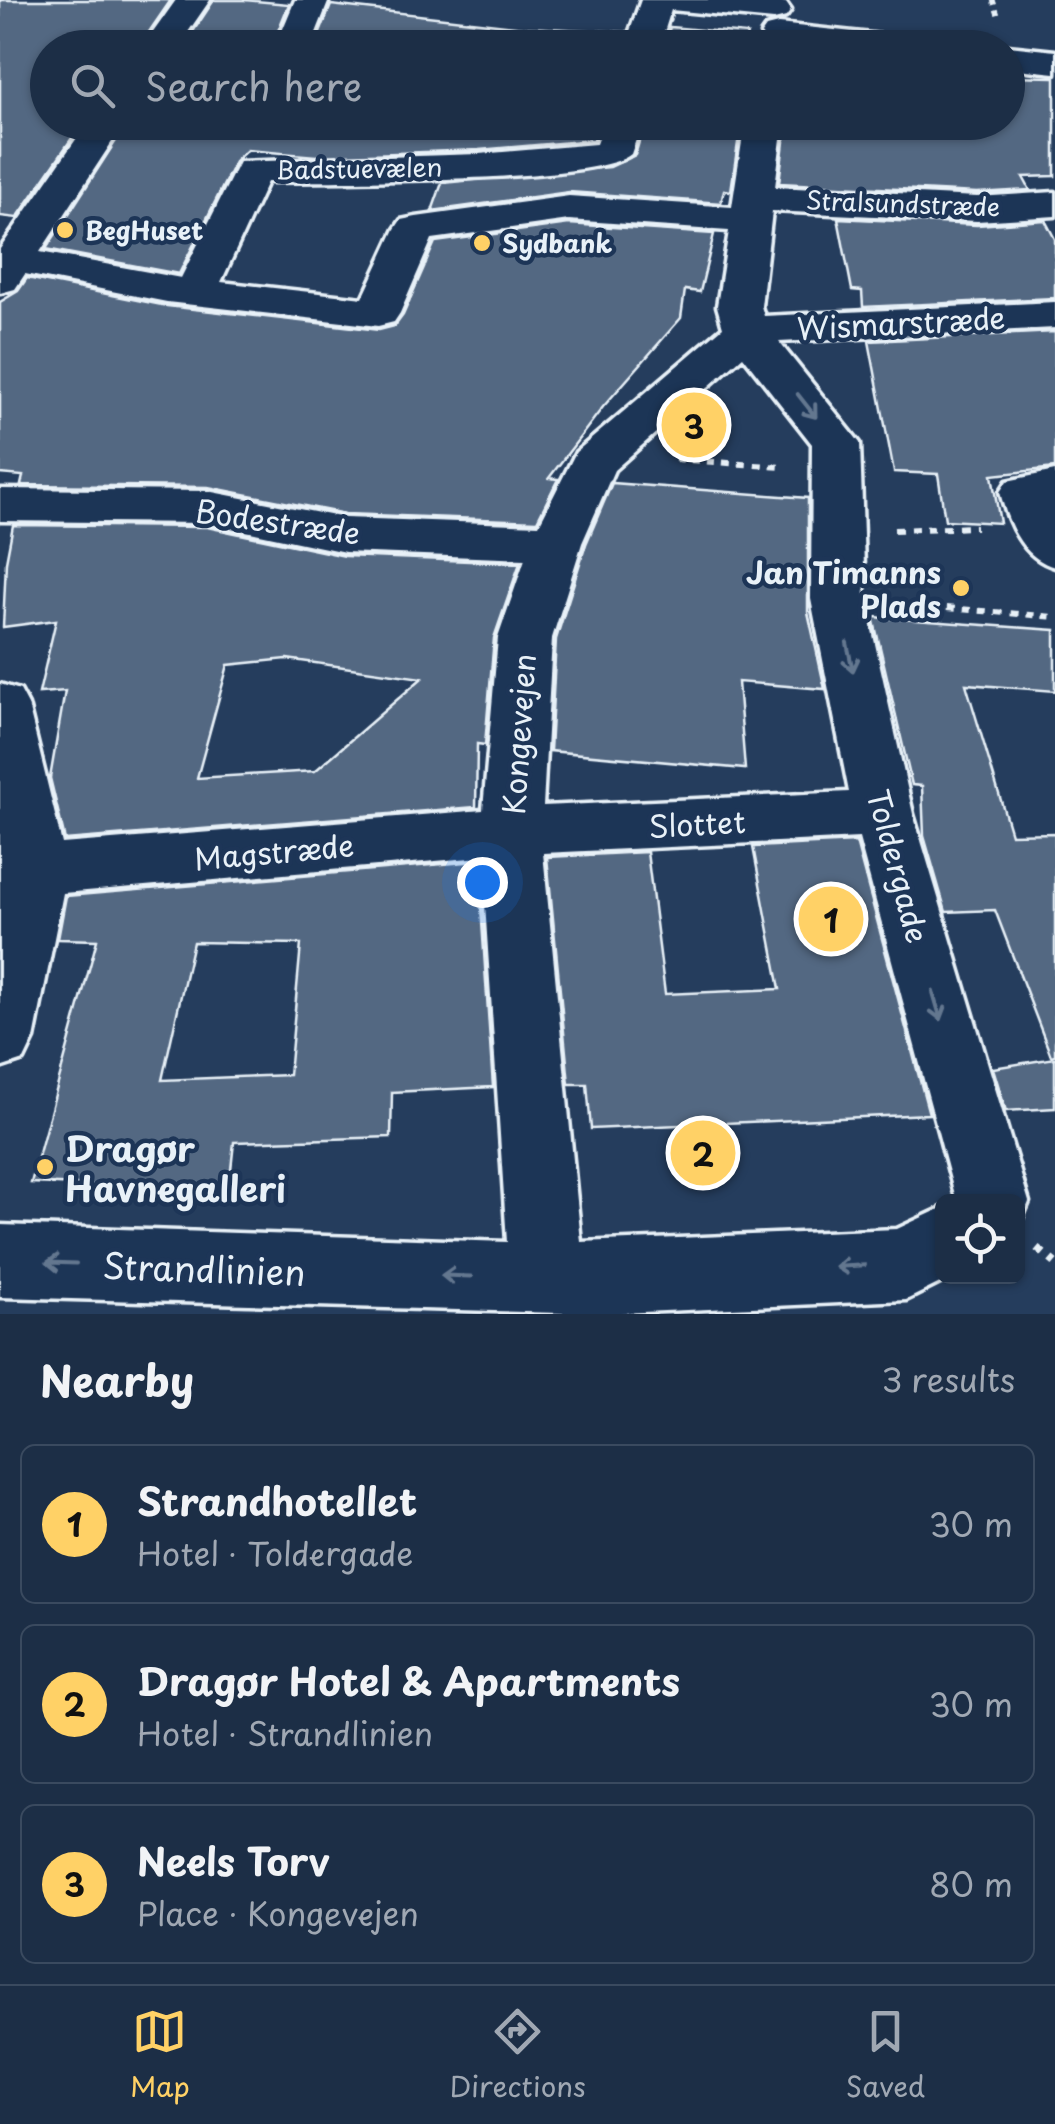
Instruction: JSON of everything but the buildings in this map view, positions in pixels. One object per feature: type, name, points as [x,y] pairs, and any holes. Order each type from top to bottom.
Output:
[{"type":"street","points":[[171,30],[192,0]]},
{"type":"street","points":[[300,30],[312,0]]},
{"type":"street","points":[[647,30],[658,0]]},
{"type":"street","points":[[676,0],[810,30]]},
{"type":"street","points":[[1025,59],[1055,62]]},
{"type":"street","points":[[11,248],[93,140]]},
{"type":"street","name":"Badstuevælen","points":[[196,290],[255,151],[479,166],[607,154],[618,140]]},
{"type":"street","points":[[761,140],[739,306],[746,330],[836,443],[838,498]]},
{"type":"street","name":"Stralsundstræde","points":[[750,209],[977,209],[1055,204]]},
{"type":"street","name":"Badstuevælen","points":[[11,248],[167,289],[378,313],[416,229],[569,208],[750,209]]},
{"type":"street","name":"Wismarstræde","points":[[746,330],[1055,315]]},
{"type":"street","name":"Kongevejen","points":[[546,1280],[511,831],[525,638],[556,543],[593,463],[746,330]]},
{"type":"street","name":"Toldergade","points":[[838,498],[838,600],[883,814],[992,1194]]},
{"type":"street","name":"Bodestræde","points":[[0,505],[207,507],[345,534],[556,543]]},
{"type":"street","points":[[0,704],[18,875],[0,1040]]},
{"type":"street","name":"Slottet","points":[[511,831],[883,814]]},
{"type":"street","name":"Magstræde","points":[[18,875],[511,831]]},
{"type":"street","name":"Strandlinien","points":[[0,1261],[546,1280],[906,1264],[935,1247]]},
{"type":"path","points":[[618,442],[642,457],[838,498],[913,532],[1048,520]]},
{"type":"path","points":[[838,600],[1055,616]]},
{"type":"place","name":"BegHuset","points":[[65,230]]},
{"type":"place","name":"Sydbank","points":[[482,243]]},
{"type":"place","name":"Neels Torv","points":[[694,425]]},
{"type":"place","name":"Jan Timanns Plads","points":[[961,588]]},
{"type":"place","name":"Strandhotellet","points":[[831,919]]},
{"type":"place","name":"Dragør Hotel & Apartments","points":[[703,1153]]},
{"type":"place","name":"Dragør Havnegalleri","points":[[45,1167]]}]
